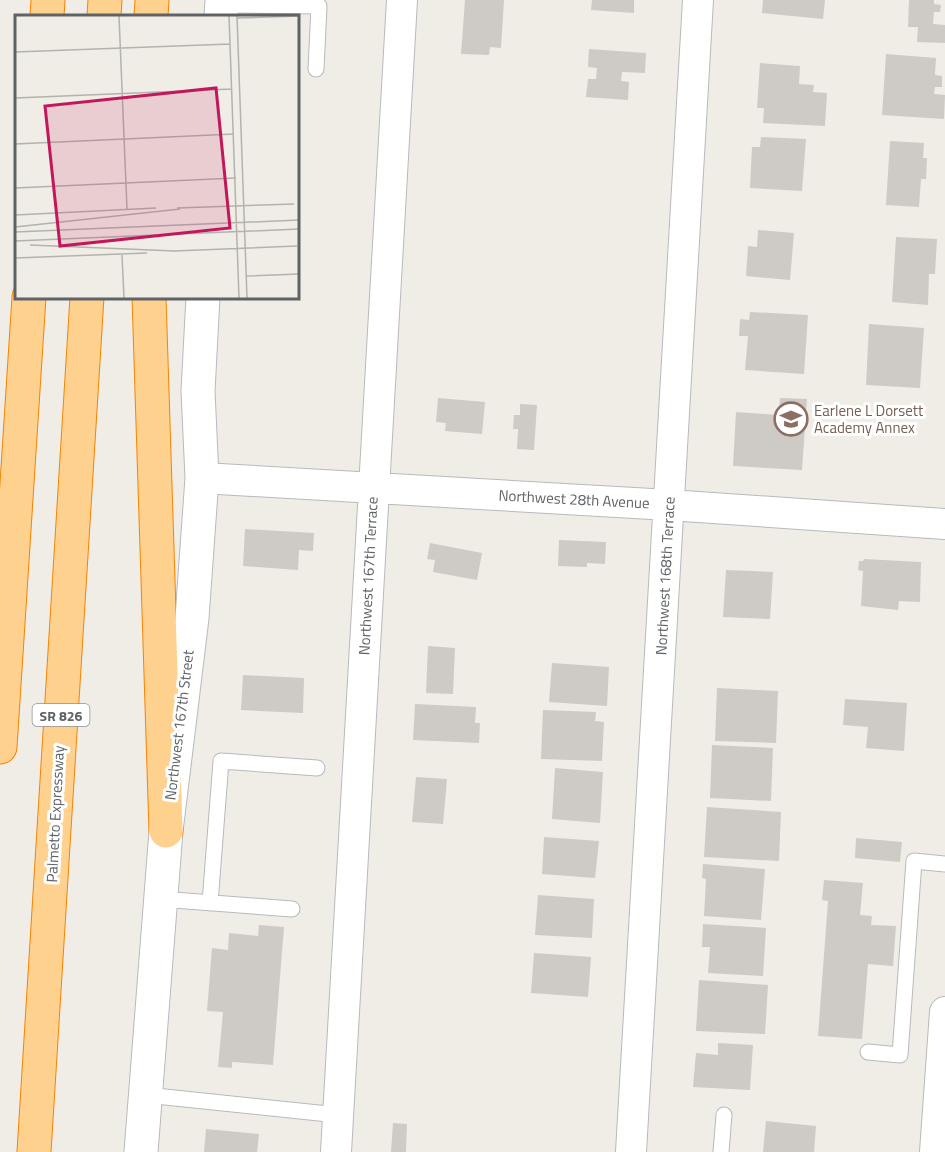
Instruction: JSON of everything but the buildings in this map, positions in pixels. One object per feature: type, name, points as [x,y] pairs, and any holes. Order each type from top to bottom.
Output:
[{"type":"highway","points":[[47,15],[48,0]]},
{"type":"highway","points":[[104,15],[105,0]]},
{"type":"highway","points":[[0,747],[29,298]]},
{"type":"highway","name":"Palmetto Expressway","points":[[35,1143],[87,298]]},
{"type":"highway","points":[[149,298],[166,831]]},
{"type":"street","name":"Northwest 167th Terrace","points":[[336,1152],[402,0]]},
{"type":"street","name":"Northwest 168th Terrace","points":[[635,1152],[698,0]]},
{"type":"street","name":"Northwest 167th Street","points":[[141,1152],[166,831],[192,618],[202,478],[198,391],[203,298]]},
{"type":"street","name":"Northwest 28th Avenue","points":[[202,478],[669,505],[945,524]]},
{"type":"street","points":[[935,1152],[945,1011]]},
{"type":"lane","points":[[221,7],[319,6],[316,69]]},
{"type":"lane","points":[[210,903],[221,761],[316,768]]},
{"type":"lane","points":[[868,1052],[900,1055],[914,861],[945,864]]},
{"type":"lane","points":[[160,899],[292,909]]},
{"type":"lane","points":[[146,1095],[338,1115]]},
{"type":"lane","points":[[721,1152],[724,1115]]},
{"type":"place","name":"Earlene L Dorsett Academy Annex","points":[[791,419]]}]
